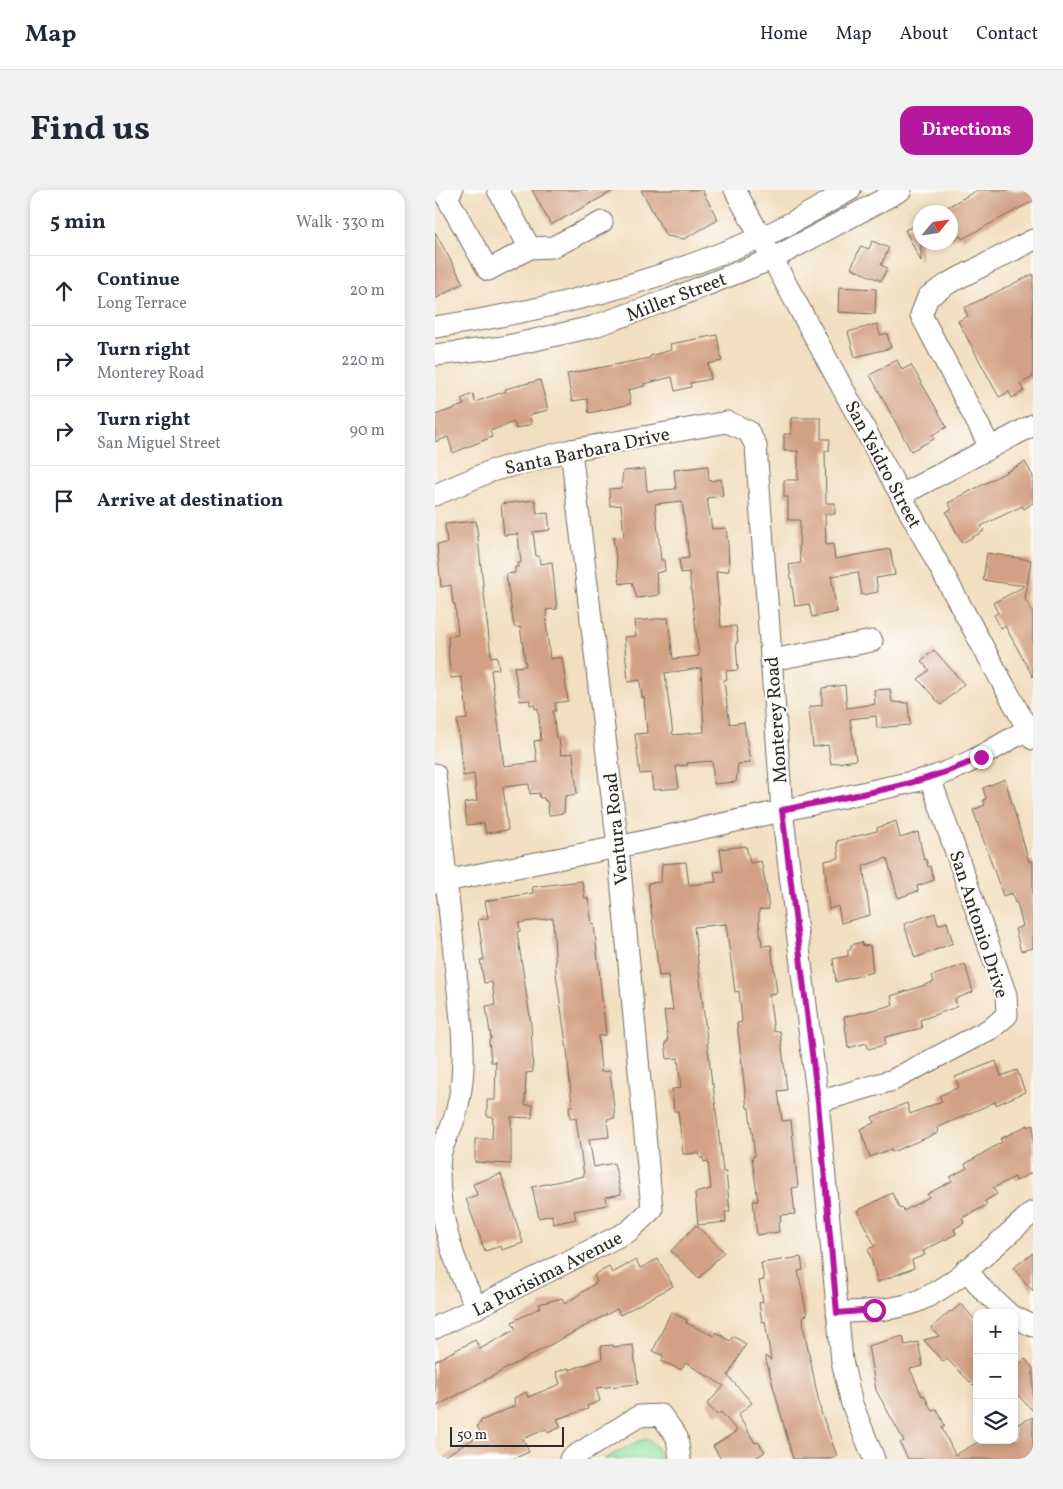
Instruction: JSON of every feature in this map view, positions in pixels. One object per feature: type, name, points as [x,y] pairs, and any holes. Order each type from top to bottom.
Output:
[{"type":"street","points":[[452,190],[445,194],[488,270],[530,248],[553,247],[602,222]]},
{"type":"street","points":[[498,190],[530,248]]},
{"type":"street","name":"San Ysidro Street","points":[[735,190],[1031,732]]},
{"type":"street","name":"Miller Street","points":[[435,327],[498,318],[577,300],[659,275],[761,238],[850,190]]},
{"type":"street","name":"Miller Street","points":[[435,355],[503,347],[592,327],[671,299],[772,258],[901,190]]},
{"type":"street","points":[[990,447],[921,315],[928,297],[949,283],[1033,240]]},
{"type":"street","name":"Santa Barbara Drive","points":[[435,495],[491,471],[571,450],[727,422],[743,427]]},
{"type":"street","points":[[901,496],[1033,425]]},
{"type":"street","name":"Monterey Road","points":[[743,427],[756,446],[782,810],[818,1102],[842,1361],[852,1404],[874,1459]]},
{"type":"street","name":"Ventura Road","points":[[571,450],[618,847],[652,1208]]},
{"type":"street","points":[[771,660],[871,641]]},
{"type":"street","points":[[441,882],[618,847],[930,778],[958,769],[1031,732]]},
{"type":"street","points":[[435,774],[441,882],[464,1068],[457,1110],[441,1155],[437,1192],[442,1222],[453,1258],[477,1308]]},
{"type":"street","name":"San Antonio Drive","points":[[818,1102],[893,1080],[992,1028],[1007,1015],[1006,995],[930,778]]},
{"type":"street","name":"La Purisima Avenue","points":[[435,1328],[629,1231],[652,1208]]},
{"type":"street","points":[[837,1313],[874,1310],[910,1304],[938,1290],[966,1269],[1033,1212]]},
{"type":"street","points":[[966,1269],[983,1290],[1004,1309]]},
{"type":"street","points":[[1018,1319],[1033,1326]]},
{"type":"street","points":[[570,1459],[639,1416],[661,1415],[677,1437],[681,1459]]},
{"type":"green space","points":[[646,1439],[656,1447],[660,1459],[604,1459],[638,1441]]},
{"type":"building","points":[[532,190],[615,190],[551,225]]},
{"type":"building","points":[[641,190],[702,190],[718,220],[684,239],[666,236]]},
{"type":"building","points":[[978,190],[1033,190],[1033,201],[962,239],[961,236],[958,238],[958,205],[951,205]]},
{"type":"building","points":[[913,226],[913,246],[905,230]]},
{"type":"building","points":[[435,232],[463,283],[435,299]]},
{"type":"building","points":[[872,241],[889,248],[881,265],[887,268],[881,281],[851,268],[861,246],[869,249]]},
{"type":"building","points":[[915,250],[921,250],[921,261]]},
{"type":"building","points":[[1033,274],[1033,377],[1020,384],[1024,391],[1012,398],[1009,392],[999,397],[958,321],[968,316],[964,308]]},
{"type":"building","points":[[839,287],[876,289],[875,314],[838,312]]},
{"type":"building","points":[[877,324],[880,335],[887,333],[891,348],[855,357],[848,332]]},
{"type":"building","points":[[717,335],[722,361],[708,364],[711,379],[690,383],[691,387],[675,391],[672,377],[644,384],[645,386],[628,390],[631,404],[589,413],[587,399],[572,401],[567,374],[650,358],[650,356],[671,350],[670,344]]},
{"type":"building","points":[[897,360],[902,370],[911,365],[947,427],[932,435],[934,439],[911,451],[870,375]]},
{"type":"building","points":[[540,380],[548,410],[529,415],[532,424],[516,429],[514,422],[490,431],[492,437],[453,453],[448,437],[435,442],[435,415],[464,405],[461,399],[473,394],[475,402],[506,391],[505,389]]},
{"type":"building","points":[[791,418],[821,418],[821,439],[830,439],[829,451],[825,451],[826,503],[835,503],[835,514],[825,514],[826,545],[833,544],[835,559],[890,549],[895,575],[876,578],[878,592],[862,595],[858,572],[831,576],[837,612],[812,617],[809,604],[795,606],[789,565],[801,563],[799,549],[800,520],[788,520],[788,497],[784,497],[784,480],[798,480],[798,451],[784,451],[784,434],[791,434]]},
{"type":"building","points":[[1025,462],[1033,476],[1033,503],[1024,509],[1022,506],[981,526],[984,531],[962,543],[946,512],[952,509],[948,503]]},
{"type":"building","points":[[708,466],[709,481],[721,479],[723,496],[707,498],[712,529],[726,528],[728,544],[729,571],[716,572],[721,627],[736,626],[738,642],[736,642],[738,670],[726,671],[727,679],[724,680],[730,724],[744,722],[750,763],[738,764],[736,782],[714,784],[712,761],[676,766],[679,788],[653,790],[651,773],[640,774],[635,734],[647,733],[644,697],[642,698],[640,680],[628,682],[624,637],[636,636],[634,621],[668,618],[673,659],[699,656],[689,572],[681,573],[679,559],[689,558],[682,501],[655,504],[661,560],[664,560],[665,571],[656,573],[659,595],[637,598],[632,582],[620,584],[613,538],[624,537],[621,505],[610,506],[609,489],[621,488],[623,471],[645,469],[647,491],[676,489],[674,470]],"holes":[[[701,668],[704,732],[673,735],[665,673]]]},
{"type":"building","points":[[535,500],[537,514],[548,513],[550,530],[533,532],[536,556],[539,556],[540,564],[552,562],[557,609],[546,610],[550,659],[562,657],[568,701],[555,703],[556,711],[553,711],[556,738],[559,738],[561,755],[573,753],[577,794],[565,796],[564,813],[549,815],[547,801],[544,798],[540,798],[539,793],[530,794],[529,784],[503,787],[508,830],[486,833],[484,823],[467,825],[464,803],[477,801],[474,774],[463,776],[457,720],[467,719],[465,695],[461,677],[451,678],[449,662],[448,636],[458,635],[455,604],[453,604],[451,585],[441,587],[437,544],[447,543],[445,524],[476,521],[491,657],[497,656],[499,669],[491,670],[504,766],[537,762],[534,741],[541,740],[538,708],[535,709],[534,705],[530,705],[530,700],[520,701],[514,667],[526,666],[520,627],[514,627],[506,574],[515,573],[515,567],[519,567],[518,563],[521,563],[518,534],[504,535],[501,504]]},
{"type":"building","points":[[987,553],[1031,560],[1025,599],[1033,613],[1033,677],[1005,626],[1001,628],[994,615],[998,613],[993,603],[1025,586],[983,580]]},
{"type":"building","points":[[934,650],[964,684],[941,705],[918,679],[929,670],[921,661]]},
{"type":"building","points":[[845,685],[847,708],[875,704],[874,690],[890,689],[892,702],[908,703],[910,725],[877,728],[876,716],[850,719],[856,760],[831,764],[828,745],[813,747],[809,707],[822,705],[822,688]]},
{"type":"building","points":[[1005,779],[1029,862],[1033,860],[1033,948],[1021,951],[1015,929],[1023,926],[1017,903],[1015,903],[1012,893],[1003,896],[973,810],[985,805],[983,800],[986,799],[983,788]]},
{"type":"building","points":[[896,821],[900,838],[918,832],[924,860],[926,859],[928,867],[930,866],[934,880],[917,886],[918,891],[898,898],[887,858],[863,866],[870,915],[841,923],[838,906],[829,909],[824,861],[839,858],[837,841],[877,831],[877,828]]},
{"type":"building","points":[[746,846],[750,863],[761,861],[766,886],[769,909],[759,910],[759,923],[762,946],[771,945],[777,993],[769,994],[774,1032],[780,1031],[787,1090],[778,1091],[782,1121],[791,1120],[798,1187],[792,1188],[795,1214],[780,1215],[781,1222],[778,1222],[779,1232],[757,1235],[753,1201],[758,1201],[752,1157],[755,1156],[737,1023],[742,1022],[739,991],[735,992],[726,924],[694,927],[723,1172],[726,1172],[730,1212],[725,1212],[726,1222],[698,1225],[695,1193],[711,1189],[708,1161],[704,1162],[703,1158],[700,1158],[699,1153],[683,1154],[678,1111],[674,1111],[672,1089],[681,1088],[678,1058],[667,1059],[665,1042],[668,1042],[664,1011],[673,1010],[668,975],[659,976],[648,883],[661,882],[662,864],[686,862],[689,885],[716,882],[714,872],[723,871],[720,849]]},
{"type":"building","points":[[582,881],[585,898],[588,898],[592,924],[594,924],[606,1035],[598,1036],[601,1072],[610,1071],[615,1118],[607,1119],[609,1137],[589,1139],[594,1167],[614,1163],[621,1194],[605,1197],[607,1205],[574,1211],[576,1219],[553,1224],[552,1215],[539,1218],[532,1187],[584,1176],[576,1118],[570,1119],[569,1106],[572,1106],[567,1050],[556,973],[553,918],[519,923],[520,931],[517,932],[531,1024],[533,1072],[526,1073],[525,1105],[533,1105],[532,1118],[511,1117],[511,1164],[475,1162],[475,1139],[492,1139],[493,1117],[487,1116],[487,1100],[495,1100],[496,1062],[491,1062],[489,1040],[491,1039],[486,1006],[495,1005],[492,982],[484,983],[480,960],[484,960],[478,920],[488,918],[485,901],[533,893],[532,887]]},
{"type":"building","points":[[935,913],[938,925],[947,922],[953,943],[915,958],[904,924]]},
{"type":"building","points":[[862,942],[863,946],[870,945],[873,972],[836,982],[833,959],[848,956],[848,950],[851,949],[851,945]]},
{"type":"building","points":[[965,964],[973,992],[955,999],[957,1007],[920,1020],[922,1028],[885,1037],[885,1045],[868,1049],[867,1043],[848,1048],[844,1017],[893,1005],[891,996],[934,982],[932,976]]},
{"type":"building","points":[[996,1061],[1001,1076],[1017,1070],[1025,1092],[996,1105],[995,1102],[937,1128],[938,1133],[892,1152],[891,1149],[870,1157],[860,1129],[874,1123],[872,1117],[907,1103],[910,1114],[942,1101],[939,1096],[959,1087],[955,1077]]},
{"type":"building","points":[[1028,1125],[1029,1127],[1033,1125],[1033,1172],[1016,1181],[1015,1177],[993,1188],[997,1194],[985,1201],[987,1205],[962,1218],[964,1223],[954,1229],[956,1234],[923,1251],[925,1255],[912,1260],[914,1268],[878,1282],[868,1249],[875,1246],[857,1211],[892,1193],[900,1209],[903,1208],[904,1211],[929,1197],[927,1194],[952,1181],[950,1177],[967,1168],[965,1164],[1002,1142],[1000,1139]]},
{"type":"building","points":[[501,1174],[523,1243],[502,1250],[501,1246],[485,1251],[466,1199],[477,1195],[473,1184]]},
{"type":"building","points":[[696,1225],[724,1252],[699,1278],[671,1251]]},
{"type":"building","points":[[1033,1253],[1033,1291],[1013,1268]]},
{"type":"building","points":[[801,1257],[803,1270],[798,1271],[807,1315],[803,1316],[804,1330],[821,1412],[837,1456],[829,1459],[793,1459],[765,1356],[771,1360],[765,1321],[762,1322],[759,1303],[763,1302],[759,1281],[764,1280],[761,1263]]},
{"type":"building","points":[[658,1259],[673,1286],[620,1315],[617,1309],[435,1407],[435,1361],[475,1340],[480,1349],[516,1329],[512,1322],[541,1307],[539,1304],[562,1298],[565,1304],[597,1282],[594,1275],[609,1267],[612,1273],[636,1260],[640,1268]]},
{"type":"building","points":[[961,1304],[973,1318],[973,1385],[947,1359],[943,1362],[924,1340],[939,1336],[931,1328]]},
{"type":"building","points":[[671,1312],[687,1320],[686,1323],[714,1336],[716,1332],[730,1341],[733,1336],[746,1344],[728,1376],[752,1403],[738,1415],[755,1443],[758,1442],[765,1452],[754,1459],[721,1459],[713,1446],[737,1431],[721,1412],[717,1415],[707,1404],[724,1386],[686,1363],[681,1370],[661,1361],[664,1356],[653,1351]]},
{"type":"building","points":[[903,1336],[905,1345],[918,1342],[923,1366],[910,1369],[922,1396],[924,1395],[932,1411],[937,1409],[945,1426],[942,1428],[955,1455],[975,1444],[1018,1444],[1018,1424],[1033,1417],[1033,1459],[908,1459],[900,1443],[904,1441],[876,1390],[868,1346]]},
{"type":"building","points":[[613,1345],[613,1347],[633,1345],[638,1384],[596,1388],[600,1401],[587,1406],[588,1409],[557,1419],[561,1427],[548,1433],[546,1429],[523,1439],[529,1452],[513,1459],[439,1459],[481,1435],[477,1425],[481,1423],[480,1421],[515,1406],[514,1398],[526,1392],[528,1397],[560,1384],[556,1372],[569,1368],[569,1370],[602,1359],[601,1346]]},
{"type":"building","points":[[1025,1359],[1033,1368],[1033,1411],[1018,1395],[1018,1365]]},
{"type":"route","points":[[874,1310],[837,1313],[830,1217],[818,1102],[782,810],[930,778],[958,769],[981,757]]}]
